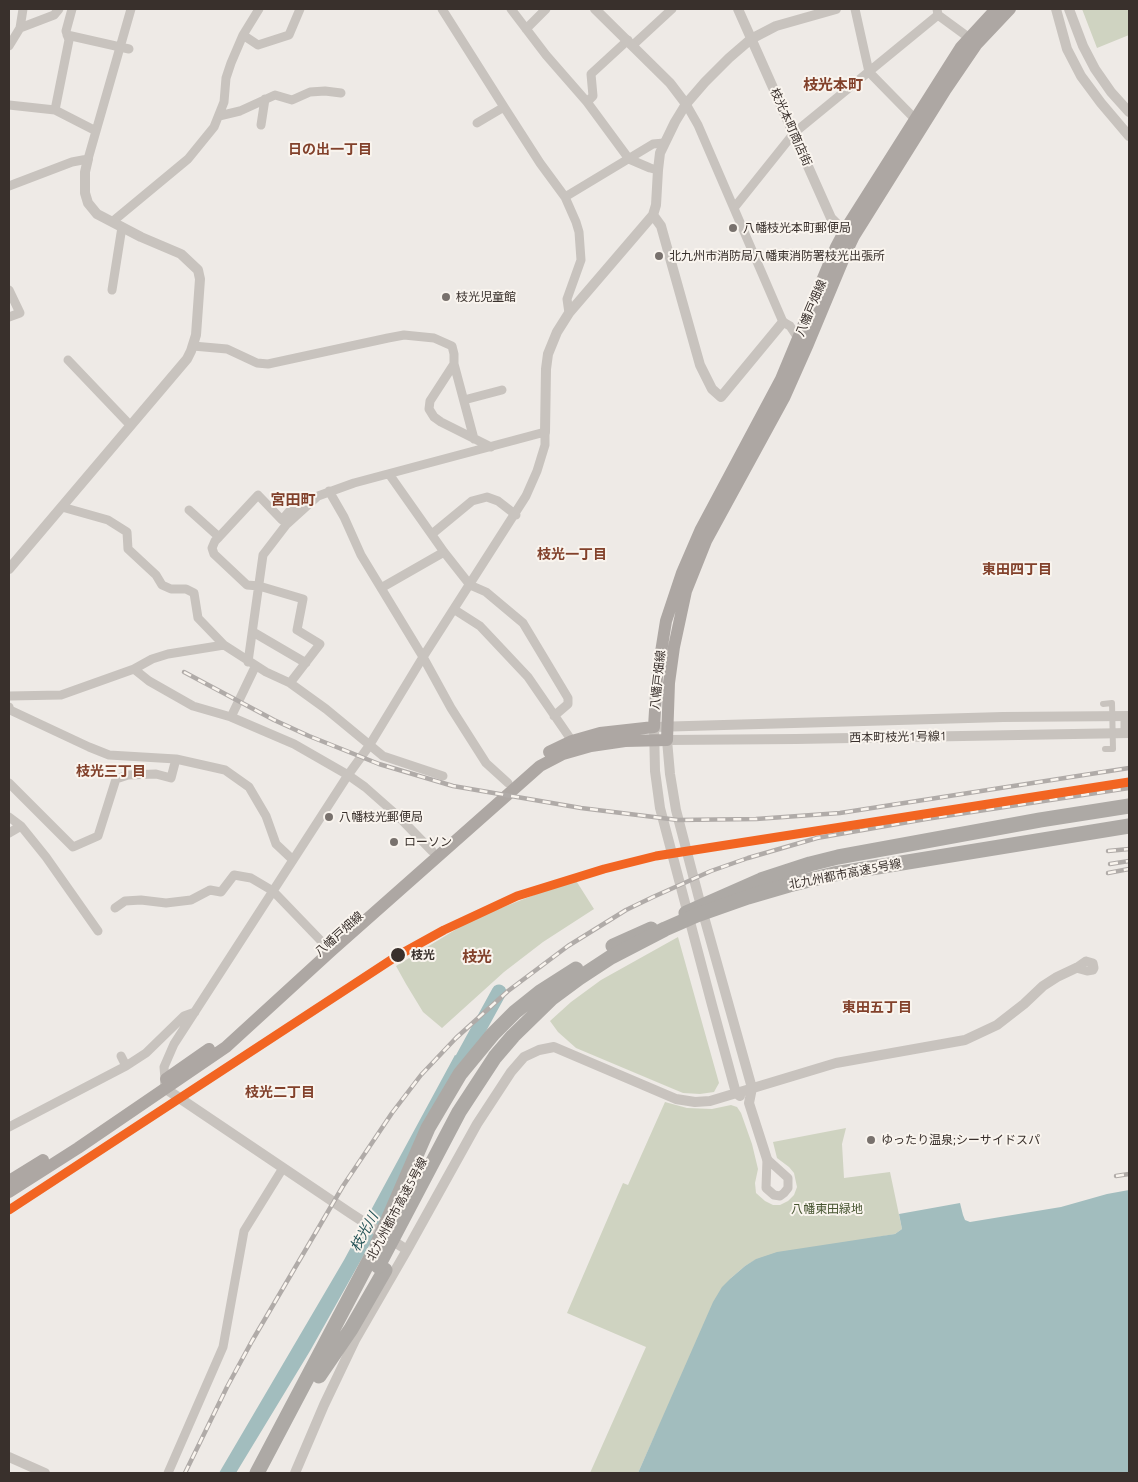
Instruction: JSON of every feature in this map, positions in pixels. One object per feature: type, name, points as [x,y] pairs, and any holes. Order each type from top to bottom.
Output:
[{"type":"highway","points":[[267,1473],[318,1376],[351,1329],[428,1128],[451,1087],[470,1060],[515,1012],[547,988],[616,952],[696,914],[768,890],[839,860],[1040,820],[1129,806]]},
{"type":"highway","points":[[839,860],[1129,813]]},
{"type":"highway","name":"北九州都市高速5号線","points":[[379,1255],[450,1107],[477,1068],[514,1028],[539,1007],[611,957],[664,929],[697,915],[789,885],[834,874],[1129,826]]},
{"type":"highway","points":[[379,1255],[505,1060],[548,1014],[616,952]]},
{"type":"highway","name":"北九州都市高速5号線","points":[[257,1473],[459,1112],[484,1072],[532,1016],[579,978]]},
{"type":"main road","name":"八幡戸畑線","points":[[9,1192],[166,1084],[221,1041],[432,850],[537,759],[572,741],[600,733],[654,734],[667,740],[671,664],[682,608],[691,576],[714,524],[784,398],[846,253],[850,233],[915,119],[968,37],[996,9]]},
{"type":"main road","name":"八幡戸畑線","points":[[654,734],[657,677],[662,638],[682,573],[701,529],[766,409],[836,247],[850,233],[976,45],[1010,9]]},
{"type":"main road","name":"八幡戸畑線","points":[[9,1181],[226,1047],[533,772],[550,760],[577,749],[654,734]]},
{"type":"street","points":[[20,28],[54,15],[59,9]]},
{"type":"street","points":[[55,110],[69,40],[66,31],[72,9]]},
{"type":"street","points":[[9,569],[187,358],[196,335],[200,279],[198,270],[181,254],[97,214],[88,203],[85,193],[84,172],[131,9]]},
{"type":"street","points":[[112,222],[188,159],[214,127],[224,102],[224,78],[243,35],[259,9]]},
{"type":"street","points":[[243,35],[258,44],[289,36],[300,9]]},
{"type":"street","points":[[442,9],[540,163],[565,196],[579,232],[581,260],[567,299],[569,313]]},
{"type":"street","points":[[511,9],[587,102],[629,159],[658,170]]},
{"type":"street","points":[[526,29],[546,9]]},
{"type":"street","points":[[595,9],[670,83],[686,104],[698,125],[783,322],[790,326],[798,338]]},
{"type":"street","points":[[587,102],[593,96],[591,74],[672,9]]},
{"type":"street","name":"枝光本町商店街","points":[[738,9],[831,218],[850,233]]},
{"type":"street","points":[[408,1250],[379,1255],[350,1213],[283,1168],[166,1084],[164,1067],[174,1044],[348,775],[369,746],[423,657],[516,515],[538,471],[546,445],[546,369],[548,354],[557,332],[569,313],[653,215],[656,205],[658,170],[664,143],[686,104],[729,58],[751,39],[783,24],[836,9]]},
{"type":"street","points":[[855,9],[869,72],[915,119]]},
{"type":"street","points":[[1056,9],[1067,49],[1076,67],[1129,136]]},
{"type":"street","points":[[1069,9],[1082,46],[1111,92],[1129,112]]},
{"type":"street","points":[[9,46],[20,28],[20,10]]},
{"type":"street","points":[[734,208],[794,134],[869,72],[937,12],[968,37]]},
{"type":"street","points":[[68,35],[129,49]]},
{"type":"street","points":[[219,116],[240,111],[275,95],[292,100],[310,92],[341,93]]},
{"type":"street","points":[[261,125],[265,99]]},
{"type":"street","points":[[9,105],[55,110],[96,131]]},
{"type":"street","points":[[477,123],[504,107]]},
{"type":"street","points":[[1120,125],[1129,117]]},
{"type":"street","points":[[565,196],[654,144],[664,143]]},
{"type":"street","points":[[9,186],[72,162],[88,159]]},
{"type":"street","points":[[653,215],[660,226],[700,365],[712,389],[721,397],[783,322]]},
{"type":"street","points":[[112,290],[122,227]]},
{"type":"street","points":[[9,290],[20,313],[9,317]]},
{"type":"street","points":[[193,346],[227,349],[257,363],[268,364],[404,335],[434,338],[452,346],[454,364],[474,439]]},
{"type":"street","points":[[68,360],[130,425]]},
{"type":"street","points":[[454,364],[430,401],[429,409],[434,417],[441,422],[491,447]]},
{"type":"street","points":[[464,400],[502,390]]},
{"type":"street","points":[[231,717],[252,664],[253,632],[263,555],[286,525],[309,503],[329,491],[354,483],[546,432]]},
{"type":"street","points":[[390,474],[444,552],[470,585],[486,592],[523,623],[568,698],[568,704],[554,716]]},
{"type":"street","points":[[329,491],[344,517],[361,555],[423,657],[451,708],[486,762],[508,783]]},
{"type":"street","points":[[290,683],[320,644],[297,630],[303,599],[247,584],[214,554],[212,548],[215,540],[258,494],[282,520],[293,507],[309,503]]},
{"type":"street","points":[[432,534],[472,501],[487,497],[498,500],[516,515]]},
{"type":"street","points":[[62,507],[108,520],[127,532],[128,549],[156,575],[162,585],[170,589],[186,589],[194,593],[198,618],[224,645],[252,664],[290,683],[326,709],[383,756],[443,776]]},
{"type":"street","points":[[189,510],[219,537]]},
{"type":"street","points":[[381,588],[444,552]]},
{"type":"street","points":[[455,610],[480,626],[528,677],[572,741]]},
{"type":"street","points":[[253,632],[306,663]]},
{"type":"street","points":[[9,696],[61,695],[134,669],[152,659],[168,654],[224,645]]},
{"type":"street","points":[[134,669],[149,681],[193,706],[231,717],[294,744],[348,775],[365,786],[432,850]]},
{"type":"street","points":[[1103,704],[1112,703],[1113,749],[1105,749]]},
{"type":"street","points":[[9,708],[109,755],[176,759],[225,770],[249,787],[266,816],[276,844],[293,860]]},
{"type":"street","points":[[1127,716],[1127,733]]},
{"type":"street","name":"西本町枝光1号線1","points":[[654,734],[667,726],[1003,717],[1127,716]]},
{"type":"street","name":"西本町枝光1号線1","points":[[667,740],[1127,733]]},
{"type":"street","name":"八幡戸畑線","points":[[654,734],[655,772],[660,808],[752,1088],[749,1103]]},
{"type":"street","name":"八幡戸畑線","points":[[667,740],[670,774],[696,914],[736,1092]]},
{"type":"street","points":[[9,783],[73,847],[98,836],[116,780],[128,775],[156,774],[171,778],[176,759]]},
{"type":"street","points":[[9,817],[21,826],[46,857],[98,931]]},
{"type":"street","points":[[9,833],[21,826]]},
{"type":"street","points":[[115,908],[126,901],[141,900],[166,903],[192,900],[210,890],[221,892],[234,875],[251,878],[273,891],[325,946]]},
{"type":"street","points":[[295,1473],[324,1405],[355,1340],[408,1250],[477,1124],[511,1072],[524,1057],[539,1050],[554,1047],[676,1099],[696,1102],[710,1101],[836,1063],[965,1040],[1001,1022],[1043,986],[1076,968]]},
{"type":"street","points":[[9,1126],[126,1066],[146,1053],[184,1016],[195,1012]]},
{"type":"street","points":[[121,1056],[126,1066]]},
{"type":"street","points":[[736,1092],[749,1103],[767,1159]]},
{"type":"street","points":[[168,1473],[223,1347],[244,1231],[283,1168]]},
{"type":"street","points":[[9,1457],[45,1473]]},
{"type":"green space","points":[[1082,9],[1129,9],[1129,35],[1097,48]]},
{"type":"green space","points":[[575,879],[594,909],[543,942],[504,972],[442,1028],[423,1012],[396,966],[473,919]]},
{"type":"green space","points":[[678,937],[719,1083],[714,1092],[700,1094],[683,1093],[576,1048],[558,1032],[550,1021],[571,1002],[601,980]]},
{"type":"green space","name":"八幡東田緑地","points":[[665,1102],[687,1108],[712,1109],[731,1105],[737,1107],[752,1144],[758,1169],[755,1183],[756,1193],[773,1205],[780,1205],[788,1201],[794,1195],[797,1187],[794,1173],[777,1158],[773,1142],[846,1128],[842,1144],[844,1178],[890,1172],[902,1229],[895,1234],[757,1259],[745,1266],[731,1278],[638,1473],[590,1473],[646,1347],[567,1313],[623,1183],[628,1185]]},
{"type":"water","points":[[455,1055],[468,1062],[384,1219],[310,1351],[236,1473],[219,1473],[344,1260]]},
{"type":"water","points":[[1129,1190],[1129,1473],[638,1473],[713,1302],[722,1287],[731,1278],[756,1259],[777,1252],[895,1234],[902,1229],[899,1214],[960,1203],[965,1220],[970,1222],[1061,1207]]},
{"type":"waterway","name":"枝光川","points":[[453,1076],[499,992]]},
{"type":"railway","points":[[184,672],[274,720],[379,764],[453,786],[581,808],[678,820],[756,819],[840,813],[1129,768]]},
{"type":"railway","points":[[185,1473],[252,1341],[343,1186],[392,1113],[421,1075],[456,1038],[508,991],[568,946],[626,910],[711,871],[817,838],[926,819],[1129,788]]},
{"type":"railway","points":[[1108,851],[1129,849]]},
{"type":"railway","points":[[1110,864],[1129,861]]},
{"type":"railway","points":[[1108,873],[1129,869]]},
{"type":"railway","points":[[1116,1176],[1129,1174]]},
{"type":"transit line","points":[[9,1210],[397,956],[444,930],[517,896],[604,869],[656,856],[1129,782]]},
{"type":"place","name":"八幡枝光本町郵便局","points":[[733,228]]},
{"type":"place","name":"北九州市消防局八幡東消防署枝光出張所","points":[[659,256]]},
{"type":"place","name":"枝光児童館","points":[[446,297]]},
{"type":"place","name":"八幡枝光郵便局","points":[[329,817]]},
{"type":"place","name":"ローソン","points":[[394,842]]},
{"type":"place","name":"枝光","points":[[398,955]]},
{"type":"place","name":"ゆったり温泉;シーサイドスパ","points":[[871,1140]]},
{"type":"district","name":"枝光本町","points":[[833,85]]},
{"type":"district","name":"日の出一丁目","points":[[330,149]]},
{"type":"district","name":"宮田町","points":[[293,500]]},
{"type":"district","name":"枝光一丁目","points":[[572,554]]},
{"type":"district","name":"東田四丁目","points":[[1017,569]]},
{"type":"district","name":"枝光三丁目","points":[[111,771]]},
{"type":"district","name":"枝光","points":[[477,957]]},
{"type":"district","name":"東田五丁目","points":[[877,1007]]},
{"type":"district","name":"枝光二丁目","points":[[280,1092]]}]
